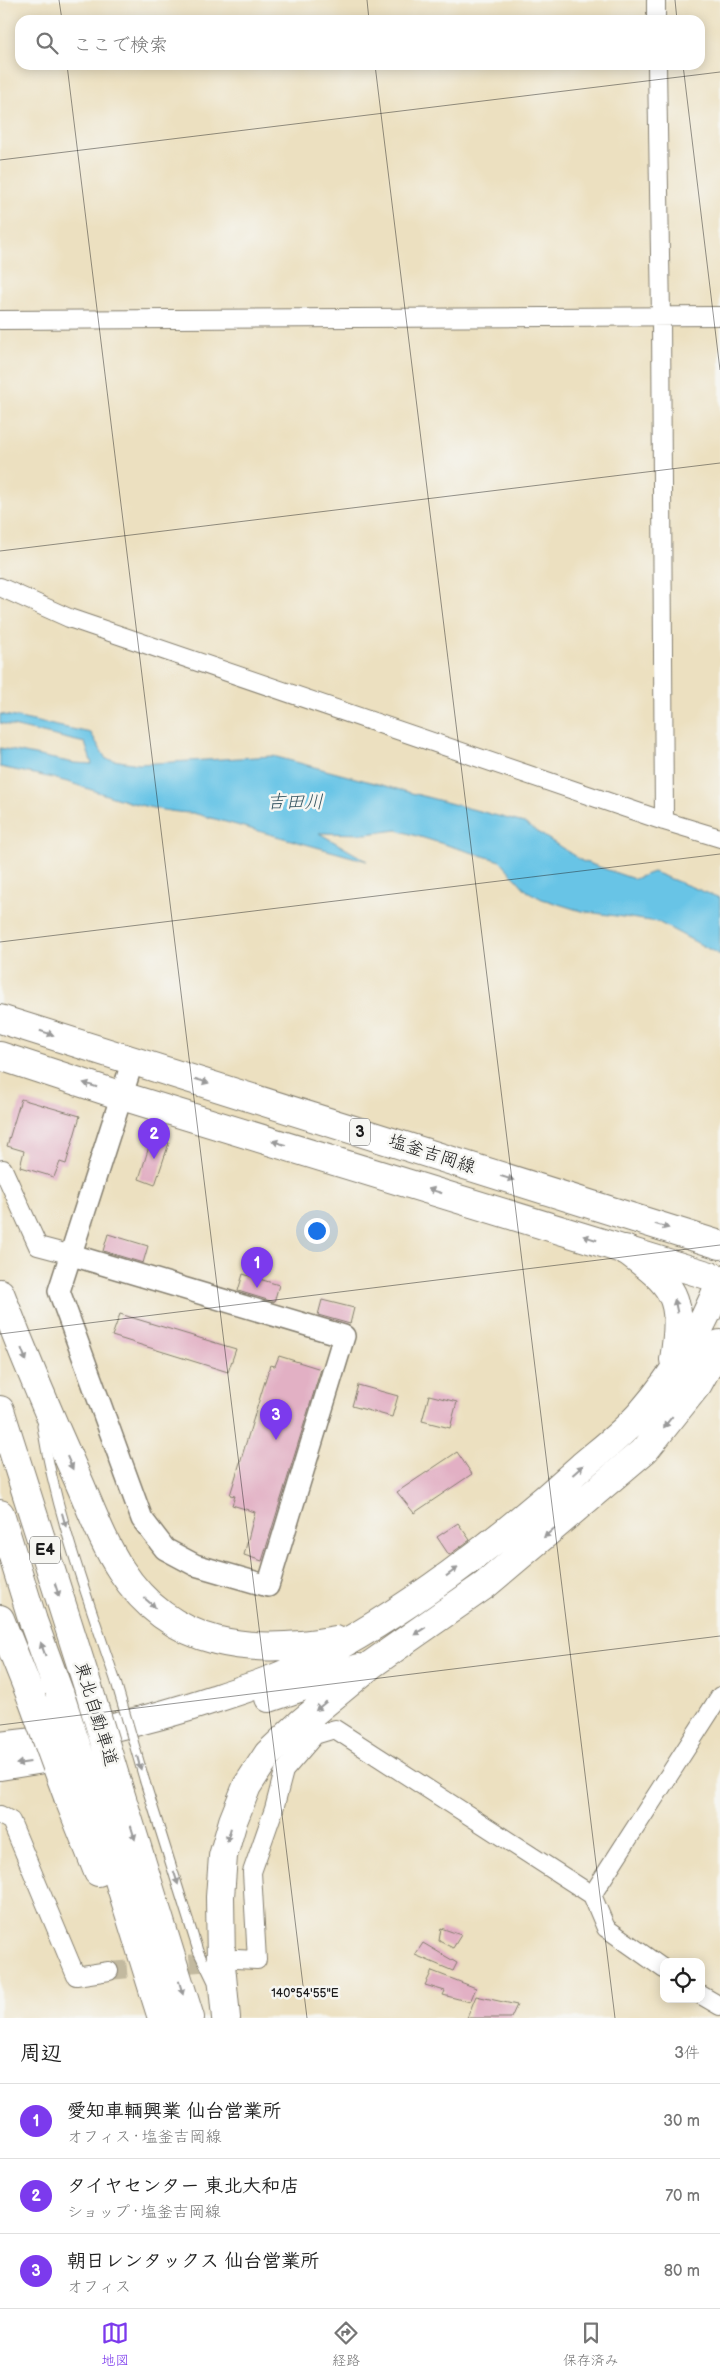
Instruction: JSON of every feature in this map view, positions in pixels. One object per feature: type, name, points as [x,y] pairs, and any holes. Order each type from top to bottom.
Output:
[{"type":"main road","name":"塩釜吉岡線","points":[[0,1019],[720,1245]]},
{"type":"main road","name":"塩釜吉岡線","points":[[0,1056],[122,1096],[625,1249],[720,1280]]},
{"type":"main road","points":[[625,1249],[656,1273],[676,1302],[679,1328],[673,1371]]},
{"type":"main road","points":[[0,1746],[32,1742],[154,1718],[255,1686],[306,1664],[353,1638],[423,1593],[555,1491],[641,1413],[673,1371],[710,1308],[720,1280]]},
{"type":"main road","points":[[0,1293],[36,1387],[121,1570],[142,1597],[168,1619],[199,1635],[229,1644],[256,1647],[305,1646],[353,1638]]},
{"type":"main road","points":[[225,2012],[220,1897],[223,1856],[232,1821],[247,1786],[268,1754],[302,1722],[372,1664],[485,1585],[541,1540],[646,1449],[709,1377],[720,1344]]},
{"type":"main road","name":"東北自動車道","points":[[0,1410],[190,2018]]},
{"type":"main road","name":"東北自動車道","points":[[0,1514],[33,1621],[60,1695],[80,1794],[162,2018]]},
{"type":"main road","points":[[0,1619],[32,1699],[80,1794],[154,2018]]},
{"type":"main road","points":[[0,1766],[148,1738],[372,1664]]},
{"type":"street","points":[[656,0],[656,15]]},
{"type":"street","points":[[657,70],[661,317],[664,821]]},
{"type":"street","points":[[0,320],[720,316]]},
{"type":"street","points":[[0,587],[69,618],[664,821],[720,838]]},
{"type":"street","points":[[0,1170],[3,1169],[38,1246],[72,1255],[344,1336],[268,1586],[195,1565],[165,1549],[142,1519],[59,1291],[72,1255],[133,1060]]},
{"type":"street","points":[[592,1894],[720,1696]]},
{"type":"street","points":[[236,1959],[257,1960],[252,1872],[274,1809],[284,1771],[315,1735],[335,1729],[592,1894],[606,1928],[660,1966]]},
{"type":"street","points":[[0,1815],[11,1821],[76,1976],[109,1971]]},
{"type":"street","points":[[705,1997],[720,2006]]},
{"type":"lane","points":[[36,1387],[48,1460],[83,1585],[116,1682],[198,1951],[225,2012]]},
{"type":"water","name":"吉田川","points":[[0,714],[91,733],[106,759],[139,764],[273,756],[524,823],[582,861],[634,879],[653,872],[720,898],[720,955],[658,922],[581,911],[542,899],[527,891],[500,861],[397,830],[366,834],[319,833],[367,861],[193,813],[162,810],[44,776],[0,767],[0,748],[74,763],[92,764],[85,743],[0,723]]},
{"type":"building","points":[[21,1099],[80,1116],[66,1164],[60,1162],[54,1177],[20,1167],[24,1151],[7,1146]]},
{"type":"building","points":[[152,1137],[169,1143],[155,1185],[139,1179]]},
{"type":"building","points":[[108,1234],[148,1246],[143,1263],[103,1251]]},
{"type":"building","points":[[243,1274],[279,1285],[274,1302],[238,1291]]},
{"type":"building","points":[[322,1300],[354,1308],[350,1324],[318,1315]]},
{"type":"building","points":[[120,1314],[236,1349],[228,1372],[112,1336]]},
{"type":"building","points":[[279,1356],[321,1369],[262,1561],[244,1555],[255,1512],[232,1505],[235,1496],[230,1495],[270,1365],[275,1366]]},
{"type":"building","points":[[358,1385],[398,1396],[392,1417],[352,1406]]},
{"type":"building","points":[[429,1395],[457,1402],[450,1428],[422,1421]]},
{"type":"building","points":[[457,1452],[472,1474],[414,1513],[397,1492]]},
{"type":"building","points":[[458,1523],[470,1540],[449,1555],[437,1537]]},
{"type":"building","points":[[441,1928],[461,1935],[453,1948],[439,1941]]},
{"type":"building","points":[[423,1943],[457,1963],[453,1971],[415,1955]]},
{"type":"building","points":[[432,1971],[476,1988],[470,2002],[443,1995],[445,1991],[425,1985]]},
{"type":"building","points":[[476,1996],[517,2005],[511,2018],[467,2018]]},
{"type":"tunnel","points":[[109,1971],[221,1961]]},
{"type":"place","name":"タイヤセンター 東北大和店","points":[[154,1159]]},
{"type":"place","name":"愛知車輌興業 仙台営業所","points":[[257,1288]]},
{"type":"place","name":"朝日レンタックス 仙台営業所","points":[[276,1440]]}]
